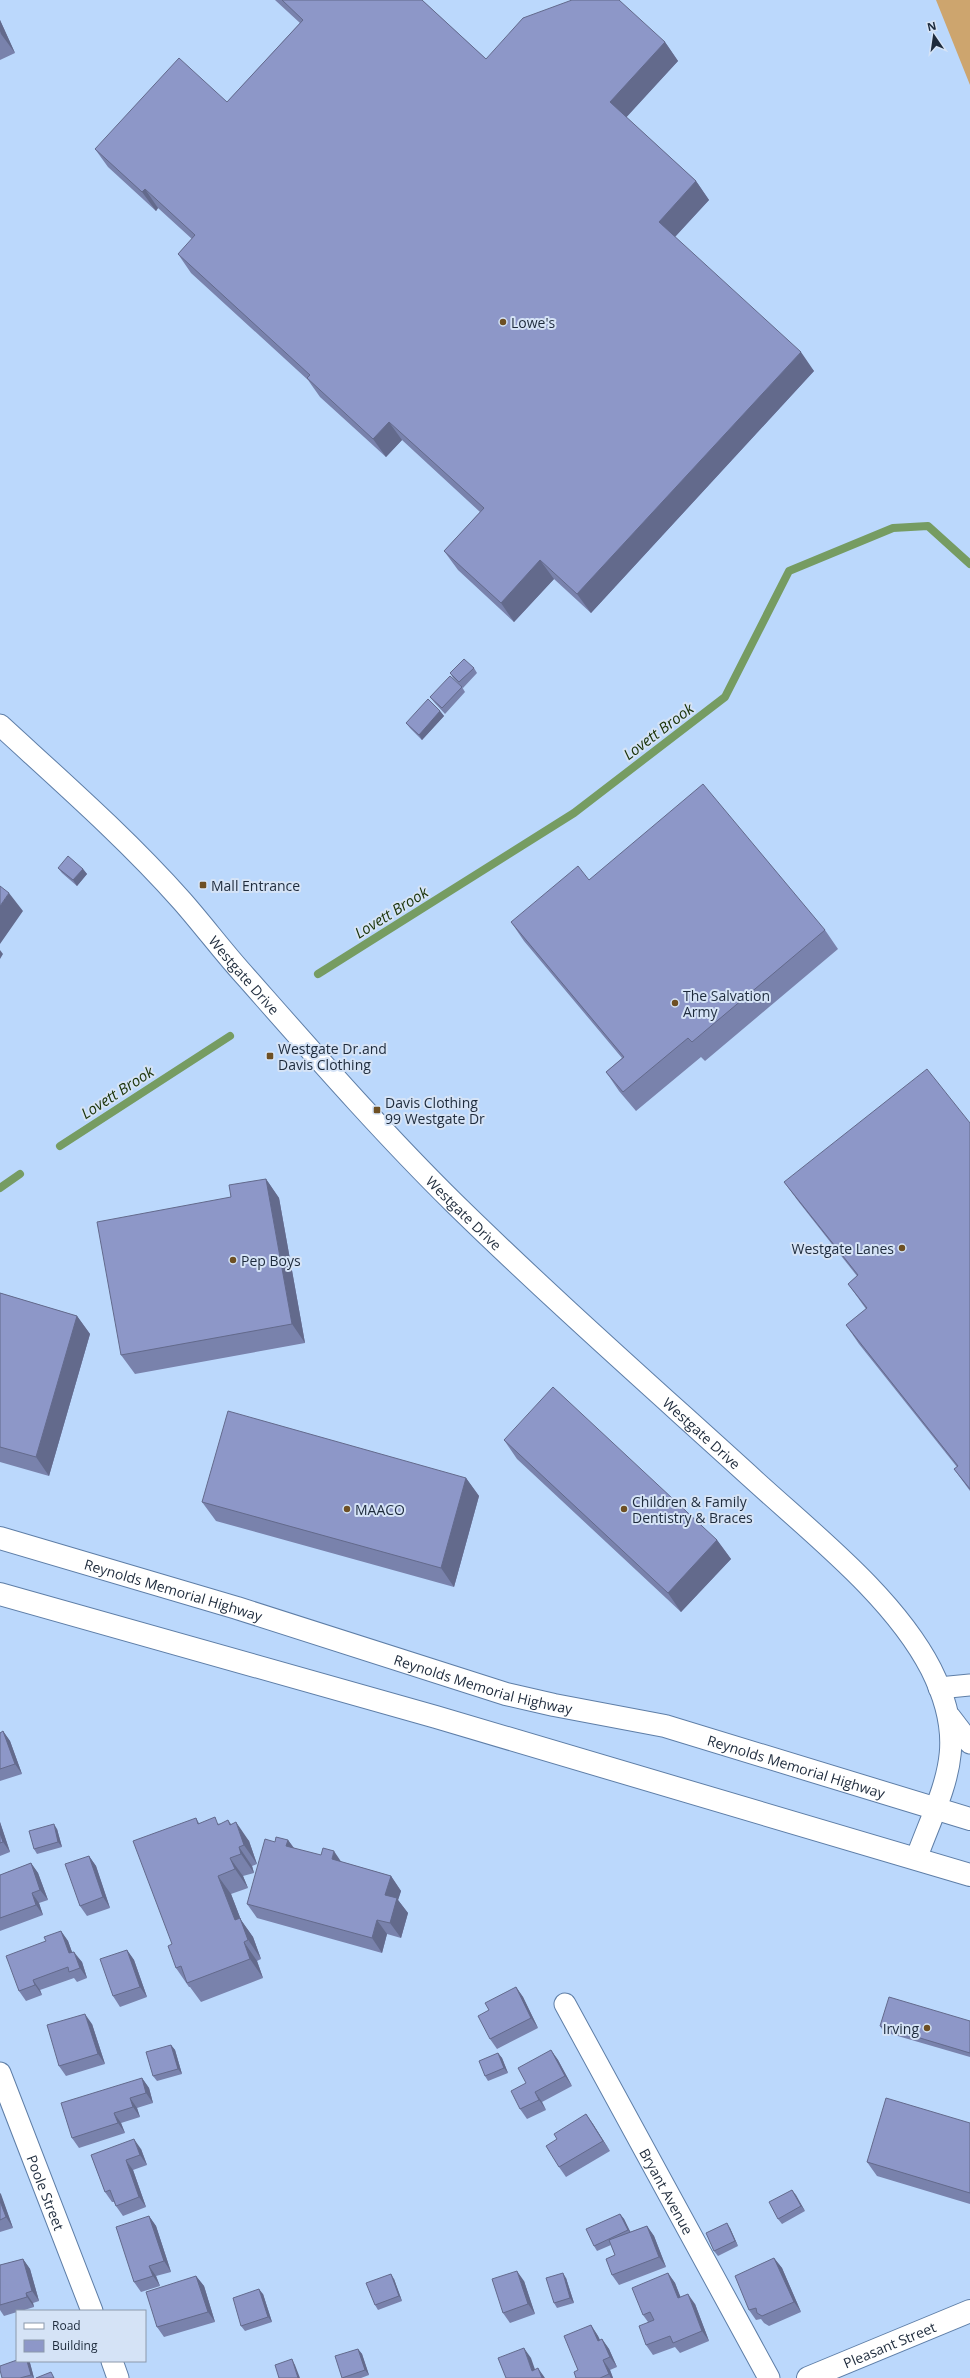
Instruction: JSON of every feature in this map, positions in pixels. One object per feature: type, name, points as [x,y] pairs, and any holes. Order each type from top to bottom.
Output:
[{"type":"main road","name":"Reynolds Memorial Highway","points":[[0,1538],[237,1608],[506,1694],[554,1705],[665,1726],[970,1819]]},
{"type":"main road","points":[[0,1594],[451,1721],[970,1875]]},
{"type":"main road","name":"Pleasant Street","points":[[808,2378],[844,2371],[970,2311]]},
{"type":"street","name":"Westgate Drive","points":[[0,724],[113,830],[182,901],[245,976],[368,1115],[414,1163],[543,1287],[879,1597],[918,1648],[939,1688],[950,1717],[952,1736],[950,1767],[916,1859]]},
{"type":"street","points":[[939,1688],[970,1685]]},
{"type":"street","points":[[950,1717],[970,1742]]},
{"type":"street","name":"Bryant Avenue","points":[[565,2004],[769,2378]]},
{"type":"street","name":"Poole Street","points":[[0,2073],[92,2310]]},
{"type":"street","points":[[112,2362],[118,2378]]},
{"type":"shaded area","points":[[936,0],[970,0],[970,85]]},
{"type":"building","name":"Lowe's","points":[[282,0],[422,0],[486,59],[523,18],[572,0],[619,0],[665,42],[610,102],[696,181],[659,222],[801,352],[577,594],[540,560],[501,603],[444,551],[484,508],[389,422],[373,439],[307,378],[310,375],[178,254],[195,235],[145,189],[142,192],[95,149],[179,58],[227,102],[303,20]]},
{"type":"building","points":[[464,659],[474,668],[459,682],[450,673]]},
{"type":"building","points":[[450,676],[462,687],[442,708],[430,697]]},
{"type":"building","points":[[428,699],[440,711],[419,735],[406,723]]},
{"type":"building","name":"The Salvation Army","points":[[703,784],[825,930],[692,1042],[688,1038],[623,1092],[606,1072],[624,1057],[511,922],[578,866],[589,880]]},
{"type":"building","points":[[68,856],[83,869],[73,880],[58,868]]},
{"type":"building","points":[[0,886],[9,893],[0,906]]},
{"type":"building","name":"Westgate Lanes","points":[[927,1069],[970,1123],[970,1489],[954,1469],[958,1466],[846,1325],[867,1308],[848,1284],[858,1275],[784,1182]]},
{"type":"building","points":[[266,1179],[292,1324],[121,1355],[97,1222],[231,1197],[229,1185]]},
{"type":"building","points":[[0,1293],[77,1316],[36,1457],[0,1447]]},
{"type":"building","name":"Children & Family Dentistry & Braces","points":[[553,1387],[717,1540],[668,1593],[504,1440]]},
{"type":"building","name":"MAACO","points":[[228,1411],[466,1478],[441,1568],[202,1502]]},
{"type":"building","points":[[3,1731],[15,1764],[0,1769],[0,1733]]},
{"type":"building","points":[[215,1817],[218,1825],[228,1820],[230,1825],[236,1822],[244,1845],[239,1847],[241,1854],[230,1858],[235,1869],[218,1876],[235,1920],[240,1918],[248,1940],[244,1942],[250,1959],[187,1983],[181,1966],[176,1968],[168,1946],[172,1944],[133,1841],[196,1818],[198,1824]]},
{"type":"building","points":[[54,1824],[58,1842],[34,1849],[29,1831]]},
{"type":"building","points":[[0,1833],[3,1842],[0,1843]]},
{"type":"building","points":[[276,1837],[288,1840],[286,1846],[321,1855],[323,1848],[334,1851],[332,1859],[391,1876],[385,1895],[397,1898],[390,1923],[377,1920],[372,1938],[247,1904],[265,1839],[275,1842]]},
{"type":"building","points":[[89,1856],[103,1897],[80,1906],[65,1864]]},
{"type":"building","points":[[31,1863],[40,1890],[32,1893],[36,1905],[0,1918],[0,1875]]},
{"type":"building","points":[[61,1931],[69,1953],[74,1952],[80,1968],[69,1972],[68,1967],[33,1980],[35,1985],[19,1991],[6,1956],[46,1941],[44,1937]]},
{"type":"building","points":[[127,1950],[140,1987],[113,1996],[100,1959]]},
{"type":"building","points":[[516,1987],[531,2018],[490,2039],[478,2016],[489,2010],[485,2003]]},
{"type":"building","name":"Irving","points":[[889,1997],[970,2021],[970,2053],[880,2026]]},
{"type":"building","points":[[85,2014],[98,2054],[59,2066],[47,2025]]},
{"type":"building","points":[[171,2045],[178,2069],[153,2076],[146,2052]]},
{"type":"building","points":[[551,2050],[565,2076],[535,2092],[539,2100],[520,2109],[511,2091],[526,2083],[518,2068]]},
{"type":"building","points":[[498,2053],[504,2068],[485,2076],[479,2061]]},
{"type":"building","points":[[142,2078],[146,2093],[130,2098],[133,2107],[114,2113],[118,2123],[72,2138],[61,2103]]},
{"type":"building","points":[[886,2098],[970,2123],[970,2193],[867,2162]]},
{"type":"building","points":[[586,2114],[603,2141],[559,2167],[546,2146],[557,2139],[554,2134]]},
{"type":"building","points":[[134,2139],[140,2155],[126,2160],[139,2197],[116,2206],[110,2190],[105,2192],[91,2155]]},
{"type":"building","points":[[792,2190],[801,2206],[778,2219],[769,2202]]},
{"type":"building","points":[[0,2201],[6,2217],[0,2220]]},
{"type":"building","points":[[620,2214],[628,2230],[594,2246],[586,2229]]},
{"type":"building","points":[[149,2216],[164,2261],[149,2266],[153,2276],[134,2282],[116,2227]]},
{"type":"building","points":[[727,2223],[735,2241],[714,2251],[706,2233]]},
{"type":"building","points":[[647,2226],[659,2257],[612,2275],[606,2259],[615,2255],[609,2240]]},
{"type":"building","points":[[774,2258],[794,2302],[762,2316],[757,2313],[756,2308],[749,2310],[735,2276]]},
{"type":"building","points":[[23,2259],[32,2291],[26,2293],[27,2297],[0,2305],[0,2265]]},
{"type":"building","points":[[517,2271],[528,2304],[503,2313],[492,2279]]},
{"type":"building","points":[[563,2273],[570,2298],[554,2303],[546,2278]]},
{"type":"building","points":[[668,2273],[678,2298],[688,2294],[702,2331],[673,2343],[670,2336],[646,2345],[639,2326],[654,2320],[650,2312],[643,2315],[632,2288]]},
{"type":"building","points":[[391,2274],[399,2296],[375,2305],[366,2283]]},
{"type":"building","points":[[196,2276],[208,2312],[157,2327],[146,2292]]},
{"type":"building","points":[[259,2289],[268,2317],[241,2326],[233,2298]]},
{"type":"building","points":[[591,2325],[598,2341],[602,2339],[610,2357],[603,2360],[609,2374],[600,2378],[576,2378],[574,2372],[578,2370],[564,2336]]},
{"type":"building","points":[[524,2348],[532,2371],[538,2368],[542,2378],[506,2378],[498,2358]]},
{"type":"building","points":[[358,2349],[365,2370],[342,2378],[335,2356]]},
{"type":"building","points":[[292,2359],[298,2378],[279,2378],[275,2365]]},
{"type":"building","points":[[16,2360],[16,2362],[27,2362],[31,2375],[20,2378],[2,2378],[0,2366]]},
{"type":"building","points":[[51,2372],[54,2378],[36,2378]]},
{"type":"waterway","name":"Lovett Brook","points":[[318,974],[574,813],[725,697],[789,571],[893,528],[928,526],[970,564]]},
{"type":"waterway","name":"Lovett Brook","points":[[60,1146],[230,1036]]},
{"type":"waterway","name":"Lovett Brook","points":[[0,1188],[20,1174]]},
{"type":"place","name":"Lowe's","points":[[503,322]]},
{"type":"place","name":"Mall Entrance","points":[[203,885]]},
{"type":"place","name":"The Salvation Army","points":[[675,1003]]},
{"type":"place","name":"Westgate Dr.and Davis Clothing","points":[[270,1056]]},
{"type":"place","name":"Davis Clothing 99 Westgate Dr","points":[[377,1110]]},
{"type":"place","name":"Westgate Lanes","points":[[902,1248]]},
{"type":"place","name":"Pep Boys","points":[[233,1260]]},
{"type":"place","name":"MAACO","points":[[347,1509]]},
{"type":"place","name":"Children & Family Dentistry & Braces","points":[[624,1509]]},
{"type":"place","name":"Irving","points":[[927,2028]]}]
